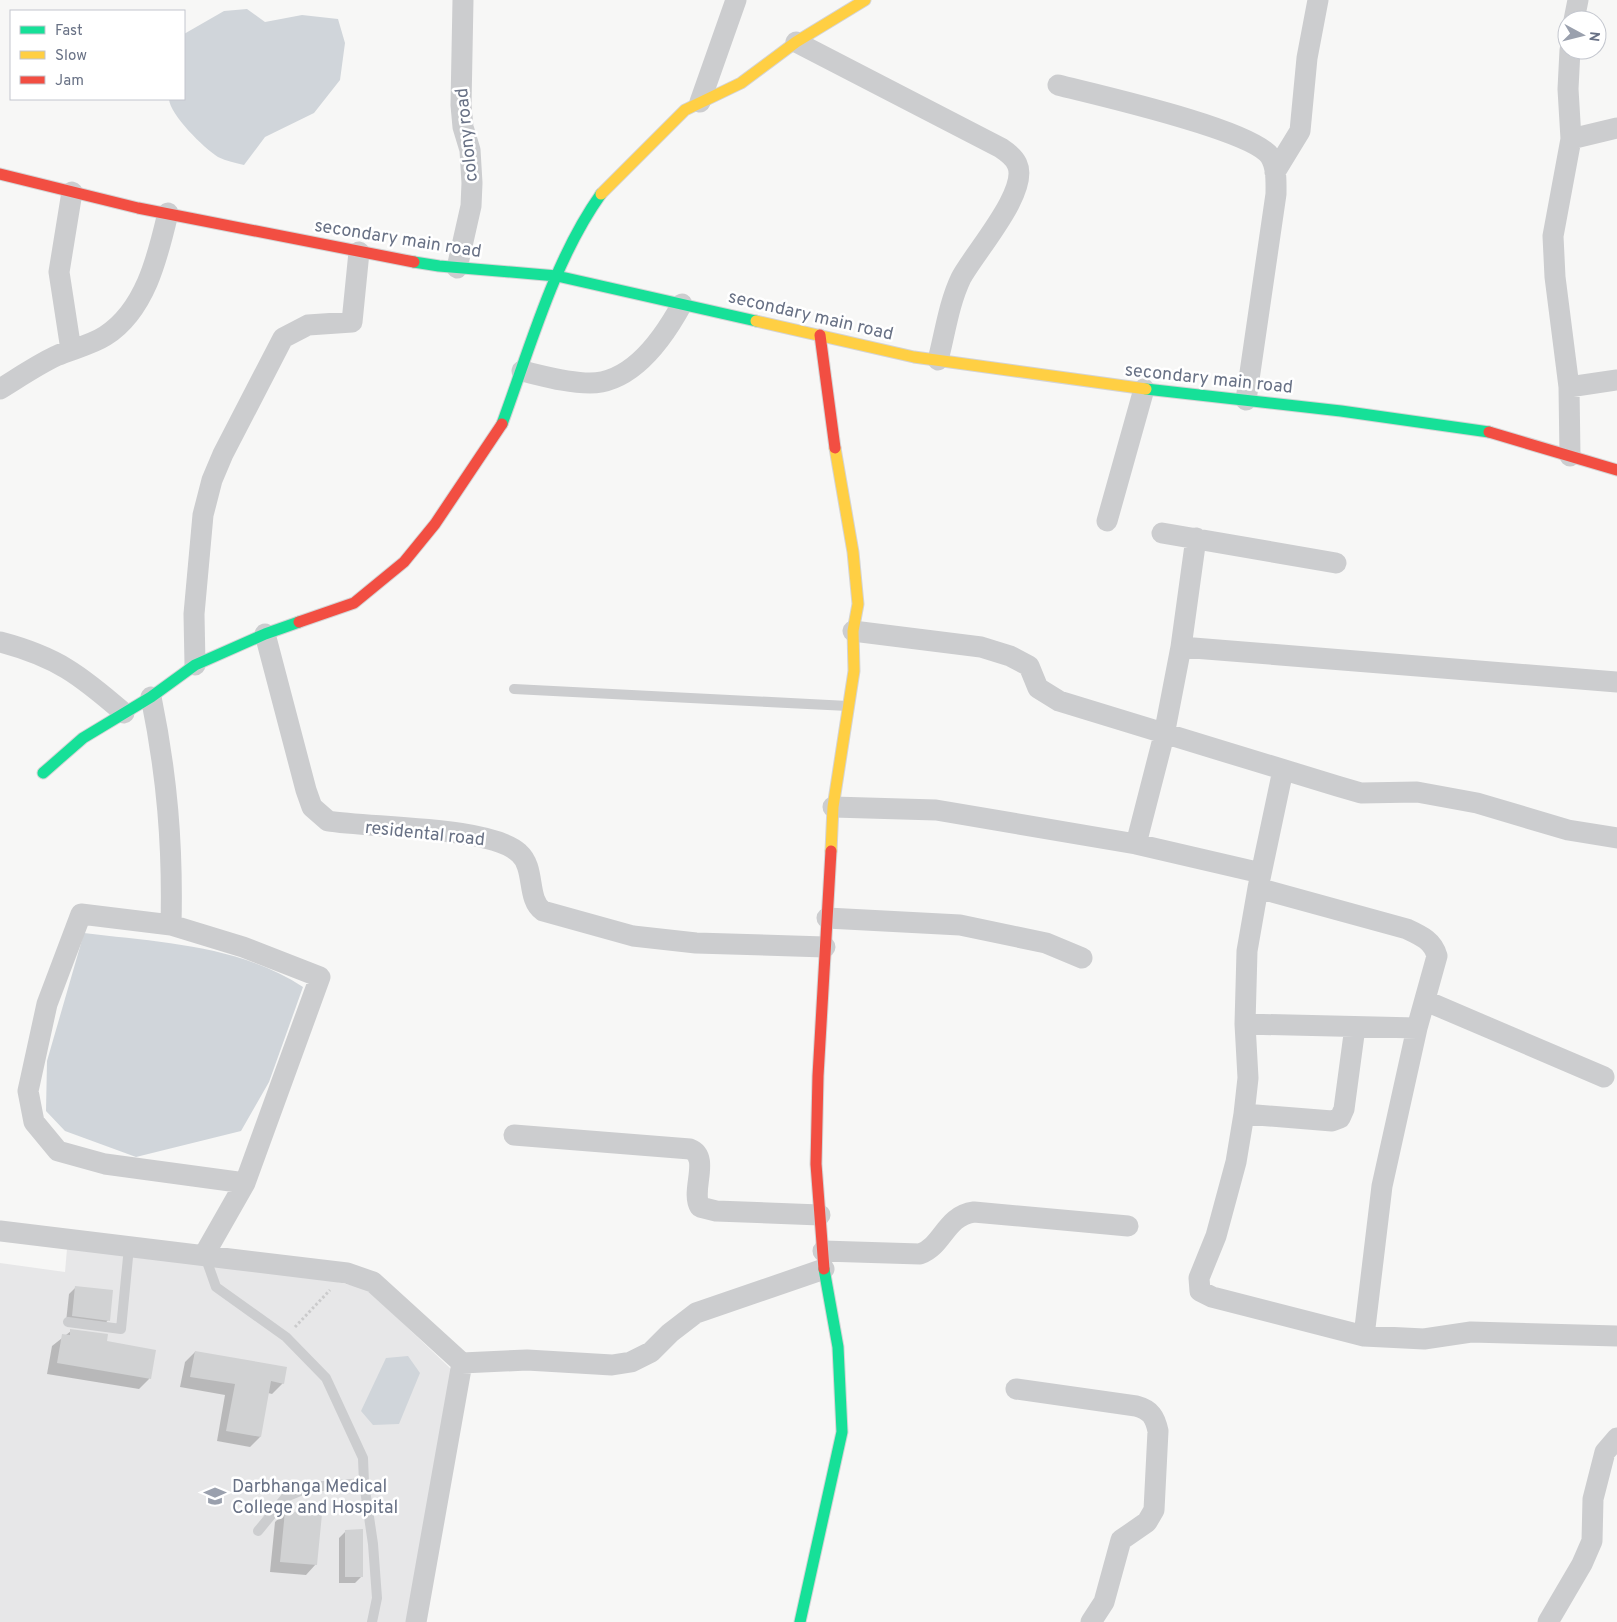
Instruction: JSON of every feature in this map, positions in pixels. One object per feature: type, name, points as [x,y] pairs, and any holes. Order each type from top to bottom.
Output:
[{"type":"street","name":"colony road","points":[[457,268],[471,206],[472,183],[470,150],[463,127],[461,105],[463,0]]},
{"type":"street","points":[[700,102],[736,0]]},
{"type":"street","points":[[43,773],[83,738],[151,697],[195,665],[265,634],[354,603],[404,562],[435,524],[500,425],[557,276],[576,234],[600,195],[685,110],[741,83],[796,42],[865,0]]},
{"type":"street","points":[[1275,172],[1300,131],[1307,58],[1318,0]]},
{"type":"street","points":[[796,42],[1001,148],[1018,164],[1018,186],[1010,203],[975,254],[956,292],[938,360]]},
{"type":"street","points":[[1569,60],[1568,89],[1571,139],[1553,236],[1555,277],[1569,387],[1570,456]]},
{"type":"street","points":[[1058,85],[1207,125],[1253,142],[1270,156],[1275,172],[1276,194],[1246,400]]},
{"type":"street","points":[[1571,139],[1617,128]]},
{"type":"street","name":"secondary main road","points":[[0,174],[138,208],[168,212],[359,252],[457,268],[557,276],[914,357],[1144,389],[1246,400],[1493,433],[1617,470]]},
{"type":"street","points":[[71,350],[59,272],[72,192]]},
{"type":"street","points":[[0,389],[54,357],[106,336],[124,318],[151,275],[168,212]]},
{"type":"street","points":[[195,665],[194,614],[203,515],[219,462],[243,411],[284,338],[308,325],[352,322],[359,252]]},
{"type":"street","points":[[522,371],[577,382],[607,380],[623,373],[650,352],[664,336],[682,304]]},
{"type":"street","points":[[800,1622],[842,1432],[838,1347],[823,1260],[816,1164],[818,1076],[833,807],[854,671],[853,631],[858,604],[853,552],[839,474],[820,335]]},
{"type":"street","points":[[1569,387],[1617,380]]},
{"type":"street","points":[[1107,520],[1144,389]]},
{"type":"street","points":[[1162,533],[1336,563]]},
{"type":"street","points":[[1136,844],[1164,735],[1181,647],[1196,538]]},
{"type":"street","points":[[853,631],[981,647],[996,651],[1029,666],[1038,688],[1059,701],[1164,735],[1361,793],[1417,792],[1477,803],[1568,830],[1617,838]]},
{"type":"street","name":"residental road","points":[[265,634],[306,790],[312,807],[328,821],[463,833],[497,841],[512,848],[525,860],[535,900],[539,908],[548,914],[633,936],[696,943],[825,947]]},
{"type":"street","points":[[0,642],[30,650],[58,662],[78,675],[124,712]]},
{"type":"street","points":[[1181,647],[1617,682]]},
{"type":"street","points":[[151,697],[162,750],[170,818],[171,925]]},
{"type":"street","points":[[1284,770],[1247,951],[1245,1024],[1248,1078],[1244,1114],[1236,1162],[1216,1236],[1198,1278],[1200,1291],[1212,1297],[1364,1336],[1424,1339],[1471,1332],[1617,1336]]},
{"type":"street","points":[[833,807],[936,810],[1136,844],[1260,880],[1407,929],[1422,936],[1434,946],[1437,956],[1417,1028],[1382,1186],[1364,1336]]},
{"type":"street","points":[[204,1255],[245,1184],[320,977],[243,947],[171,925],[81,914],[47,1004],[28,1090],[34,1122],[58,1151],[105,1164],[245,1184]]},
{"type":"street","points":[[827,918],[960,925],[1046,943],[1082,958]]},
{"type":"street","points":[[1426,1001],[1604,1077]]},
{"type":"street","points":[[1245,1024],[1417,1028]]},
{"type":"street","points":[[1244,1114],[1332,1121],[1340,1118],[1344,1109],[1355,1027]]},
{"type":"street","points":[[514,1135],[690,1149],[699,1157],[697,1197],[700,1207],[716,1211],[820,1215]]},
{"type":"street","points":[[0,1231],[347,1273],[373,1282],[462,1363],[527,1360],[612,1365],[631,1362],[651,1352],[670,1333],[696,1314],[823,1260],[920,1254],[933,1245],[959,1216],[974,1212],[1128,1226]]},
{"type":"street","points":[[416,1622],[462,1363]]},
{"type":"street","points":[[1016,1389],[1146,1408],[1155,1420],[1158,1431],[1154,1510],[1147,1522],[1121,1540],[1104,1602],[1091,1622]]},
{"type":"street","points":[[1548,1622],[1582,1564],[1592,1541],[1593,1499],[1606,1452],[1617,1438]]},
{"type":"lane","points":[[514,689],[849,706]]},
{"type":"lane","points":[[68,1322],[121,1329],[129,1247]]},
{"type":"lane","points":[[204,1255],[216,1287],[286,1337],[326,1378],[363,1458],[364,1483],[374,1544],[377,1598],[372,1622]]},
{"type":"lane","points":[[258,1531],[286,1497],[310,1488],[364,1483]]},
{"type":"path","points":[[286,1337],[347,1273]]},
{"type":"shaded area","points":[[247,9],[265,22],[302,15],[338,19],[345,43],[340,80],[314,113],[265,137],[244,165],[218,157],[205,146],[181,122],[175,114],[169,100],[185,100],[185,33],[224,11]]},
{"type":"shaded area","points":[[84,933],[169,943],[225,954],[252,962],[278,973],[303,987],[269,1082],[241,1131],[136,1157],[65,1131],[46,1111],[47,1061]]},
{"type":"shaded area","name":"Darbhanga Medical College and Hospital","points":[[67,1249],[333,1281],[367,1289],[452,1370],[407,1622],[0,1622],[0,1263],[65,1272]]},
{"type":"shaded area","points":[[408,1356],[420,1373],[399,1424],[373,1425],[361,1411],[386,1358]]},
{"type":"building","points":[[75,1286],[113,1290],[110,1321],[72,1316]]},
{"type":"building","points":[[70,1329],[108,1334],[107,1341],[156,1350],[151,1379],[57,1363],[62,1334],[70,1335]]},
{"type":"building","points":[[195,1351],[287,1367],[284,1384],[271,1381],[261,1437],[226,1431],[235,1384],[190,1377]]},
{"type":"building","points":[[285,1511],[322,1514],[317,1565],[280,1562]]},
{"type":"building","points":[[363,1529],[363,1577],[345,1577],[345,1530]]},
{"type":"traffic: fast","points":[[502,424],[556,276],[584,220],[601,194]]},
{"type":"traffic: fast","points":[[414,262],[439,266],[557,276],[756,321]]},
{"type":"traffic: fast","points":[[1146,389],[1341,411],[1489,432]]},
{"type":"traffic: fast","points":[[43,773],[83,738],[151,697],[195,665],[265,634],[299,622]]},
{"type":"traffic: fast","points":[[800,1622],[842,1432],[838,1347],[824,1269]]},
{"type":"traffic: slow","points":[[601,194],[685,110],[741,83],[796,42],[865,0]]},
{"type":"traffic: slow","points":[[756,321],[914,357],[1146,389]]},
{"type":"traffic: slow","points":[[831,851],[833,807],[854,671],[853,631],[858,604],[853,552],[835,448]]},
{"type":"traffic: jam","points":[[0,174],[138,208],[414,262]]},
{"type":"traffic: jam","points":[[820,335],[835,448]]},
{"type":"traffic: jam","points":[[299,622],[354,603],[404,562],[435,524],[502,424]]},
{"type":"traffic: jam","points":[[1489,432],[1617,470]]},
{"type":"traffic: jam","points":[[824,1269],[816,1164],[818,1076],[831,851]]},
{"type":"place","name":"Darbhanga Medical College and Hospital","points":[[215,1496]]}]
